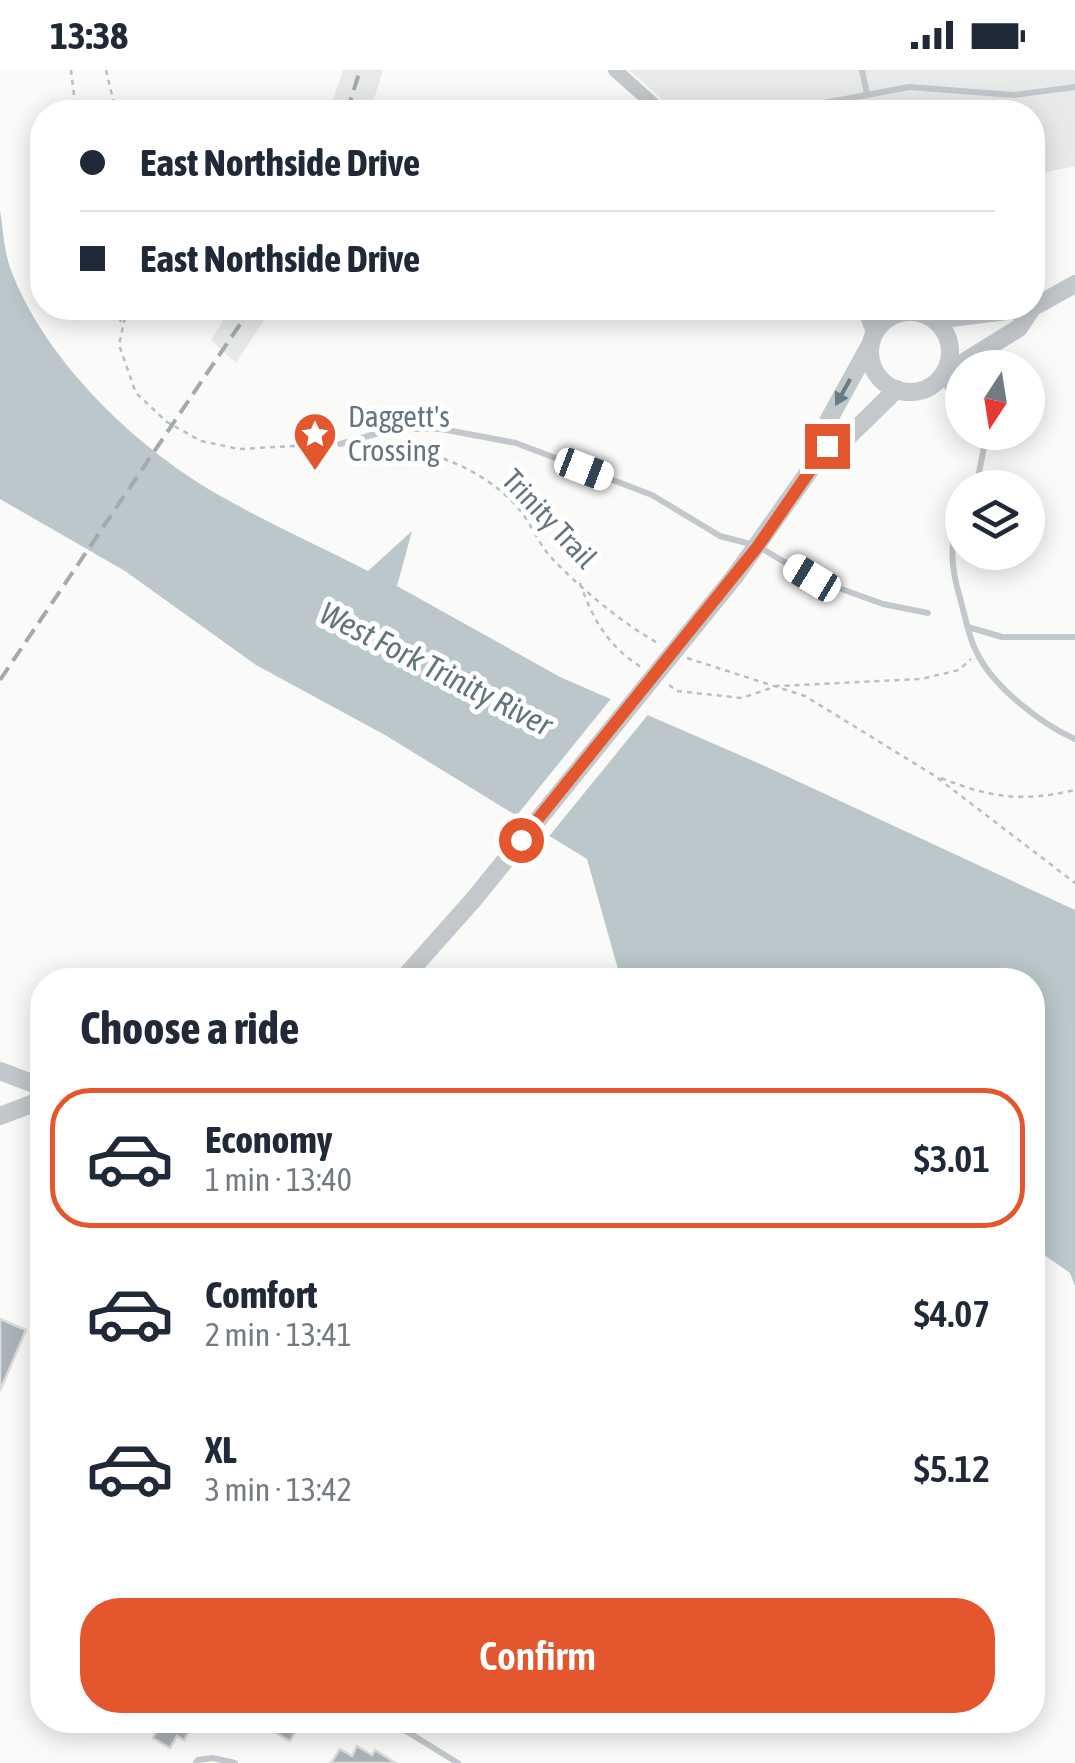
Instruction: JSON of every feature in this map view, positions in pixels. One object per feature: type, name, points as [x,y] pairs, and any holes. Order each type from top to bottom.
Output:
[{"type":"street","points":[[615,70],[649,100]]},
{"type":"street","points":[[1045,301],[1075,284]]},
{"type":"street","points":[[868,320],[873,338],[873,368],[880,379],[897,390],[916,392],[1019,328],[1024,320]]},
{"type":"street","points":[[827,446],[828,421],[886,320]]},
{"type":"street","points":[[931,320],[950,342],[950,356],[942,378]]},
{"type":"street","points":[[413,968],[474,898],[758,546],[827,446],[850,435],[897,390]]},
{"type":"street","points":[[0,1071],[30,1082]]},
{"type":"street","points":[[0,1116],[30,1105]]},
{"type":"lane","points":[[862,70],[867,94]]},
{"type":"lane","points":[[837,100],[921,87],[1014,95],[1075,87]]},
{"type":"lane","points":[[942,378],[945,381]]},
{"type":"lane","points":[[340,444],[392,429],[440,429],[516,443],[652,495],[720,536],[758,546],[812,578],[883,604],[928,612]]},
{"type":"lane","points":[[953,570],[976,653],[1020,703],[1075,739]]},
{"type":"lane","points":[[968,627],[1002,637],[1075,637]]},
{"type":"lane","points":[[409,1733],[458,1763]]},
{"type":"lane","points":[[196,1763],[213,1758],[234,1763]]},
{"type":"path","points":[[71,70],[75,100]]},
{"type":"path","points":[[106,70],[113,100]]},
{"type":"path","points":[[121,320],[123,326]]},
{"type":"path","points":[[124,320],[118,345],[136,394],[167,422],[201,441],[239,449],[340,444]]},
{"type":"path","name":"Trinity Trail","points":[[366,445],[404,447],[447,460],[483,477],[519,509],[549,554],[636,631],[662,645]]},
{"type":"path","points":[[580,582],[592,617],[609,641],[649,672]]},
{"type":"path","points":[[676,652],[689,660],[805,696],[935,776],[1075,883]]},
{"type":"path","points":[[663,682],[678,691],[742,698],[777,686],[921,679],[960,670],[976,653]]},
{"type":"path","points":[[935,776],[1007,798],[1039,798],[1075,790]]},
{"type":"shaded area","points":[[343,70],[383,70],[374,100],[333,100]]},
{"type":"shaded area","points":[[629,70],[1075,70],[1075,166],[1045,172],[1045,100],[663,100]]},
{"type":"shaded area","points":[[224,320],[264,320],[236,363],[211,340]]},
{"type":"water","name":"West Fork Trinity River","points":[[0,210],[11,270],[30,310],[30,320],[36,320],[99,402],[194,479],[261,518],[368,571],[412,531],[397,586],[560,677],[758,763],[1075,910],[1075,1286],[1070,1273],[1045,1255],[1045,968],[618,968],[587,859],[385,735],[256,665],[125,571],[0,499]]},
{"type":"pier","points":[[614,695],[651,711],[546,840],[513,820]]},
{"type":"building","points":[[0,1319],[26,1330],[0,1391]]},
{"type":"building","points":[[156,1733],[188,1733],[184,1740],[177,1736],[170,1748],[153,1738]]},
{"type":"building","points":[[276,1733],[295,1733],[290,1741]]},
{"type":"building","points":[[357,1746],[372,1755],[375,1750],[396,1763],[331,1763],[340,1749],[352,1756]]},
{"type":"railway","points":[[351,100],[360,70]]},
{"type":"railway","points":[[0,680],[243,320]]},
{"type":"place","name":"Daggett's Crossing","points":[[315,472]]},
{"type":"route","points":[[521,840],[758,546],[827,446]]}]
